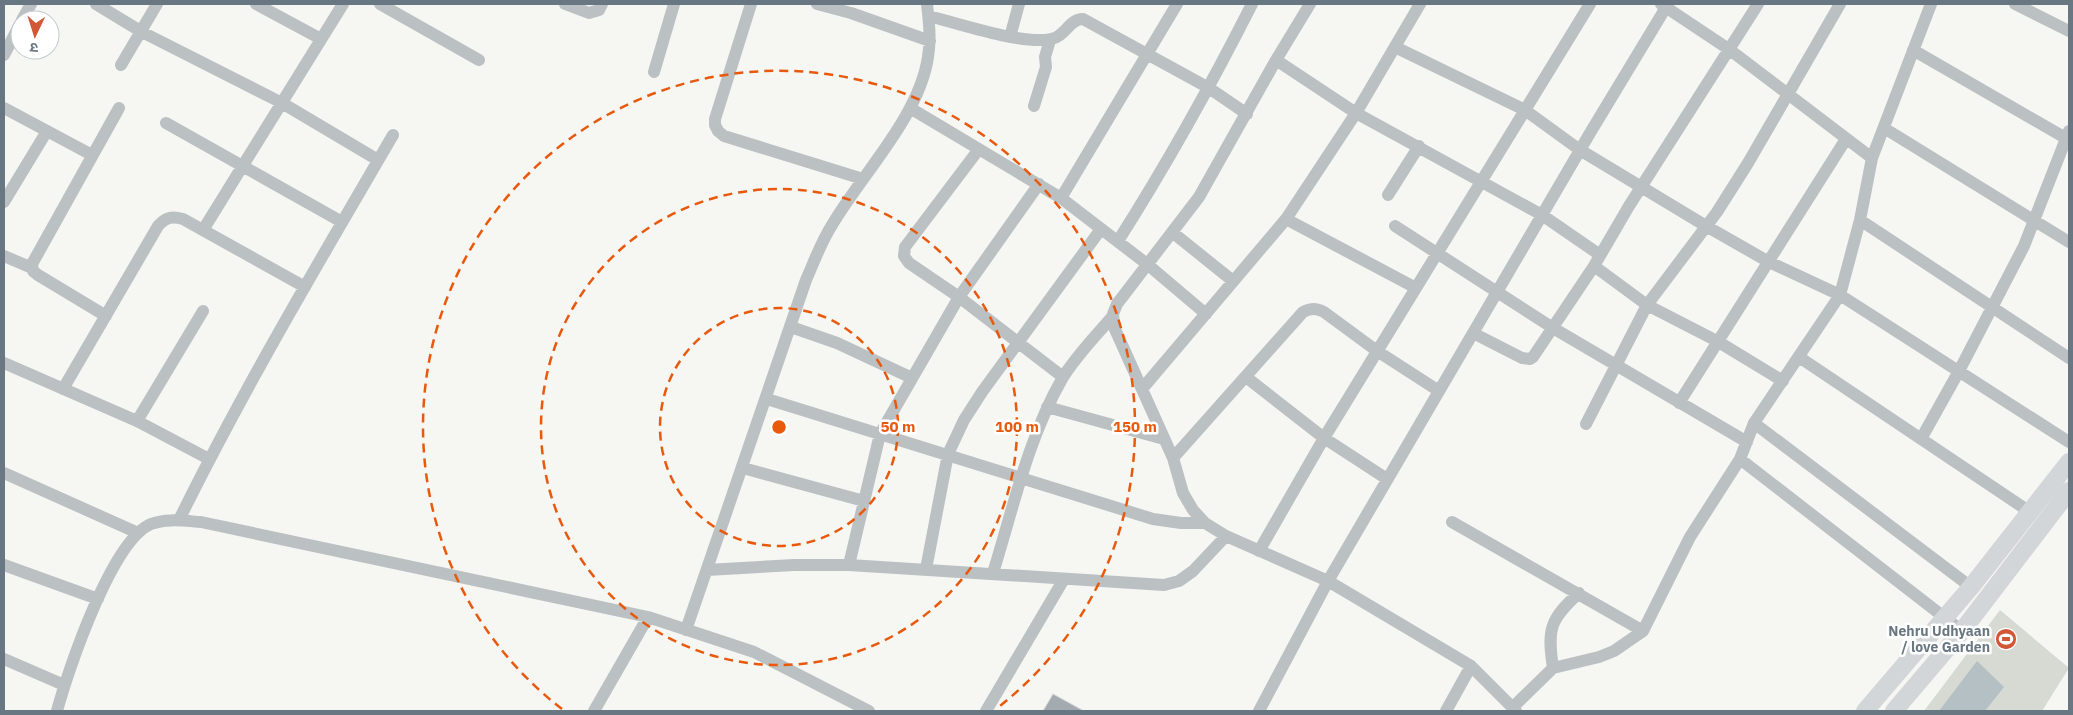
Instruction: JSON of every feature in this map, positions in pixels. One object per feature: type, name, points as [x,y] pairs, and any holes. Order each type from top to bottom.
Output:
[{"type":"street","points":[[96,4],[142,32],[282,102],[378,160]]},
{"type":"street","points":[[121,65],[157,4]]},
{"type":"street","points":[[256,4],[321,39]]},
{"type":"street","points":[[203,230],[343,4]]},
{"type":"street","points":[[380,4],[479,60]]},
{"type":"street","points":[[565,4],[589,13],[600,10],[602,4]]},
{"type":"street","points":[[654,72],[674,4]]},
{"type":"street","points":[[751,4],[718,107],[715,125],[718,131],[724,136],[863,179]]},
{"type":"street","points":[[817,4],[851,13],[930,41]]},
{"type":"street","points":[[1010,36],[1019,4]]},
{"type":"street","points":[[1061,198],[1177,4]]},
{"type":"street","points":[[1118,241],[1160,174],[1209,88],[1252,4]]},
{"type":"street","points":[[993,574],[1022,478],[1047,407],[1063,377],[1112,317],[1116,304],[1199,197],[1276,60],[1310,4]]},
{"type":"street","points":[[1142,389],[1286,219],[1356,113],[1420,4]]},
{"type":"street","points":[[1258,551],[1324,438],[1590,4]]},
{"type":"street","points":[[1472,333],[1522,358],[1530,359],[1536,354],[1597,261],[1641,187],[1758,4]]},
{"type":"street","points":[[1586,424],[1647,305],[1706,226],[1748,163],[1840,4]]},
{"type":"street","points":[[1112,317],[1114,327],[1173,458],[1183,493],[1193,510],[1205,523],[1226,536],[1328,581],[1471,666],[1514,710],[1553,668],[1599,657],[1614,651],[1643,631],[1690,538],[1740,459],[1754,423],[1840,295],[1860,220],[1872,158],[1931,4]]},
{"type":"street","points":[[2015,4],[2069,31]]},
{"type":"street","points":[[1259,711],[1328,581],[1665,5],[1730,50],[1872,158]]},
{"type":"street","points":[[686,630],[806,280],[827,234],[843,206],[910,108],[923,78],[930,41],[928,10],[1010,36],[1050,40],[1057,38],[1074,22],[1082,19],[1209,88],[1247,114]]},
{"type":"street","points":[[1034,106],[1046,67],[1045,57],[1050,40]]},
{"type":"street","points":[[4,55],[10,43]]},
{"type":"street","points":[[1395,47],[1525,110],[1580,150],[1706,226],[1769,262],[1840,295],[2069,442]]},
{"type":"street","points":[[1913,50],[2068,136],[2024,246],[1959,371],[1920,439]]},
{"type":"street","points":[[1276,60],[1356,113],[1542,215],[1647,305],[1717,341],[1783,381]]},
{"type":"street","points":[[4,108],[92,155]]},
{"type":"street","points":[[32,268],[35,256],[119,108]]},
{"type":"street","points":[[910,108],[1061,198],[1147,264],[1206,314]]},
{"type":"street","points":[[166,123],[342,222]]},
{"type":"street","points":[[1884,128],[2069,242]]},
{"type":"street","points":[[4,202],[47,131]]},
{"type":"street","points":[[179,520],[209,459],[393,134]]},
{"type":"street","points":[[1679,403],[1846,138]]},
{"type":"street","points":[[1388,196],[1419,146]]},
{"type":"street","points":[[979,149],[904,252],[906,260],[1063,377]]},
{"type":"street","points":[[849,565],[880,434],[958,297],[1039,184]]},
{"type":"street","points":[[63,389],[158,226],[166,218],[175,217],[203,230],[305,287]]},
{"type":"street","points":[[1286,219],[1416,288]]},
{"type":"street","points":[[1860,220],[2069,358]]},
{"type":"street","points":[[1395,226],[1553,328],[1747,442]]},
{"type":"street","points":[[926,568],[948,454],[973,406],[1101,229]]},
{"type":"street","points":[[1172,232],[1233,282]]},
{"type":"street","points":[[4,256],[32,268],[38,275],[106,316]]},
{"type":"street","points":[[1173,458],[1303,312],[1309,309],[1316,308],[1324,312],[1377,351],[1438,391]]},
{"type":"street","points":[[138,421],[203,311]]},
{"type":"street","points":[[791,327],[837,343],[912,378]]},
{"type":"street","points":[[1799,358],[2030,512]]},
{"type":"street","points":[[4,363],[138,421],[209,459]]},
{"type":"street","points":[[1246,377],[1324,438],[1387,479]]},
{"type":"street","points":[[766,399],[1153,519],[1181,523],[1205,523]]},
{"type":"street","points":[[1047,407],[1164,439]]},
{"type":"street","points":[[1754,423],[1971,587]]},
{"type":"street","points":[[1740,459],[1962,631]]},
{"type":"street","points":[[1865,711],[1971,587],[2069,462]]},
{"type":"street","points":[[742,468],[864,501]]},
{"type":"street","points":[[4,473],[138,533]]},
{"type":"street","points":[[1894,711],[1962,631],[2069,491]]},
{"type":"street","points":[[57,711],[64,685],[86,625],[112,570],[138,533],[151,524],[179,520],[201,522],[648,617],[754,652],[869,711]]},
{"type":"street","points":[[1452,522],[1643,631]]},
{"type":"street","points":[[707,570],[794,565],[849,565],[926,568],[1164,585],[1179,581],[1193,571],[1226,536]]},
{"type":"street","points":[[4,565],[98,599]]},
{"type":"street","points":[[986,711],[1064,579]]},
{"type":"street","points":[[1553,668],[1550,649],[1554,620],[1561,609],[1579,593]]},
{"type":"street","points":[[594,711],[648,617]]},
{"type":"street","points":[[4,659],[64,685]]},
{"type":"street","points":[[1446,711],[1471,666]]},
{"type":"shaded area","name":"Nehru Udhyaan / love Garden","points":[[2000,610],[2069,668],[2042,711],[1924,711]]},
{"type":"shaded area","points":[[1977,661],[2004,687],[1985,711],[1939,711]]},
{"type":"building","points":[[1053,694],[1084,711],[1043,711]]},
{"type":"place","name":"Nehru Udhyaan / love Garden","points":[[2006,639]]}]
